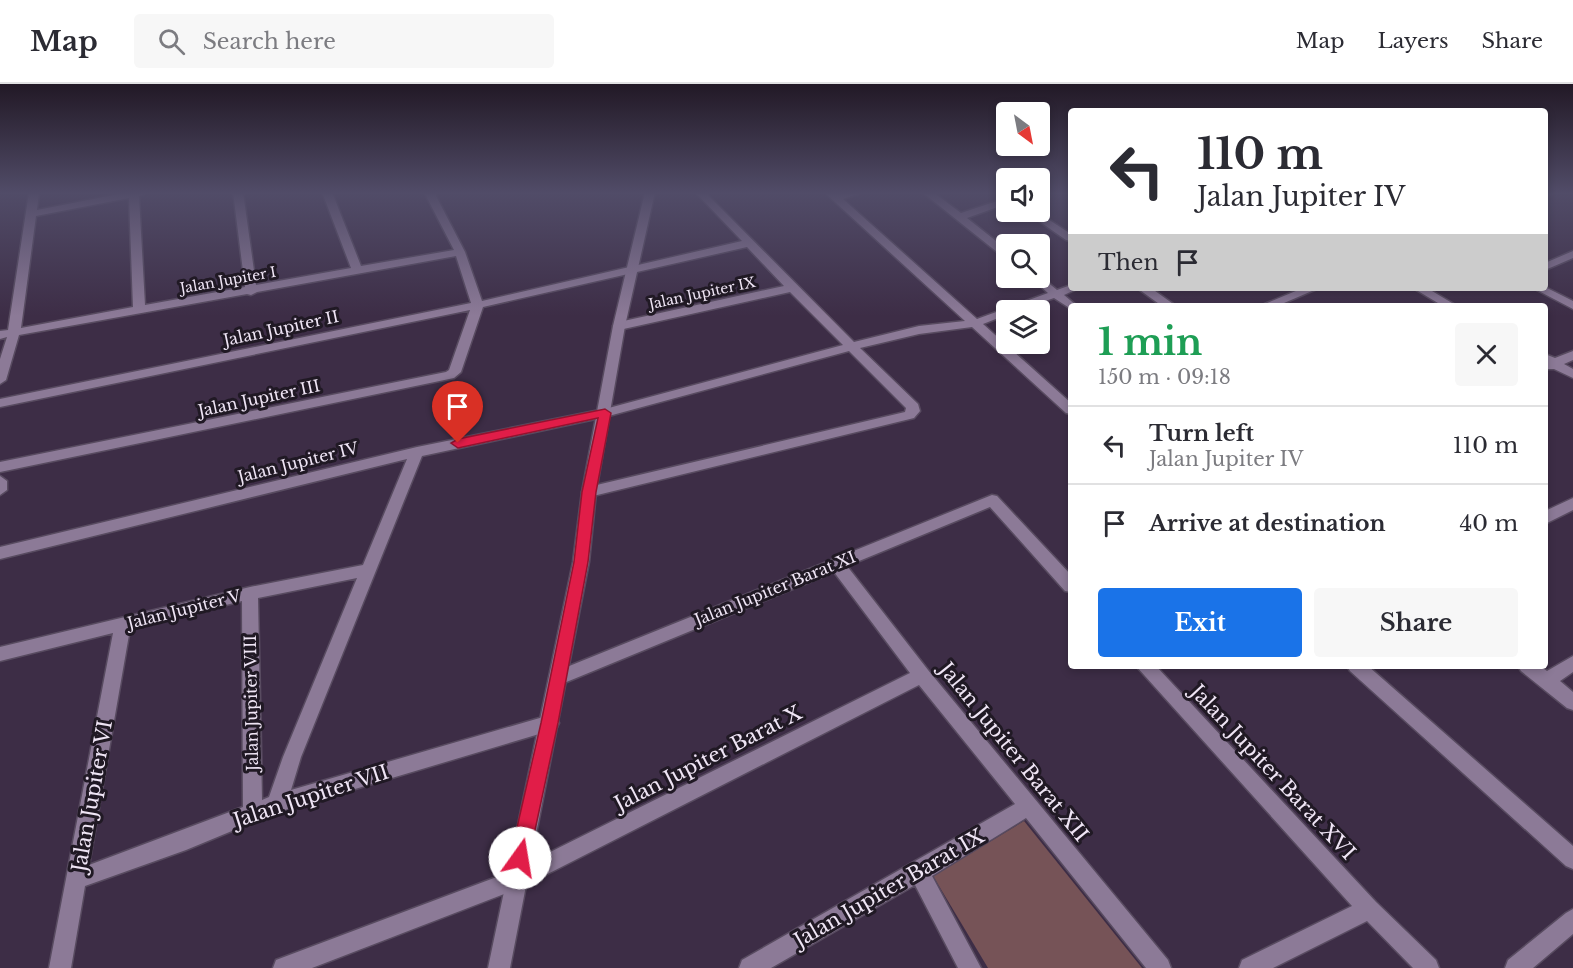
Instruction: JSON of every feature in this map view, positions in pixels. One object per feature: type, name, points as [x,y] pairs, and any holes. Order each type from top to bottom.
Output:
[{"type":"street","points":[[0,380],[14,333],[29,233]]},
{"type":"street","points":[[139,233],[139,311]]},
{"type":"street","points":[[243,233],[251,292]]},
{"type":"street","points":[[343,233],[357,270]]},
{"type":"street","points":[[450,233],[460,252],[478,305]]},
{"type":"street","points":[[499,968],[581,562],[589,492],[619,326],[640,233]]},
{"type":"street","points":[[589,492],[898,418],[913,411],[913,407],[740,233]]},
{"type":"street","points":[[875,233],[1068,407]]},
{"type":"street","points":[[980,233],[996,246]]},
{"type":"street","name":"Jalan Jupiter II","points":[[0,402],[478,305],[749,243]]},
{"type":"street","name":"Jalan Jupiter I","points":[[0,335],[251,292],[460,252]]},
{"type":"street","points":[[1548,266],[1573,254]]},
{"type":"street","name":"Jalan Jupiter IX","points":[[619,326],[792,288]]},
{"type":"street","points":[[1049,288],[1068,303]]},
{"type":"street","name":"Jalan Jupiter IV","points":[[1040,300],[1068,290]]},
{"type":"street","points":[[1148,291],[1166,303]]},
{"type":"street","points":[[1274,303],[1305,291]]},
{"type":"street","points":[[1424,291],[1446,303]]},
{"type":"street","points":[[1545,291],[1573,306]]},
{"type":"street","name":"Jalan Jupiter III","points":[[0,467],[450,375],[455,372],[478,305]]},
{"type":"street","name":"Jalan Jupiter IV","points":[[0,553],[417,452],[605,413],[891,336],[996,314]]},
{"type":"street","points":[[1548,363],[1573,355]]},
{"type":"street","points":[[1548,363],[1573,374]]},
{"type":"street","points":[[277,803],[292,757],[417,452]]},
{"type":"street","points":[[0,481],[0,490]]},
{"type":"street","name":"Jalan Jupiter Barat XI","points":[[558,678],[992,500],[1068,583]]},
{"type":"street","points":[[1548,516],[1573,503]]},
{"type":"street","name":"Jalan Jupiter Barat XII","points":[[836,563],[922,675],[1160,968]]},
{"type":"street","name":"Jalan Jupiter V","points":[[0,654],[250,593],[369,570]]},
{"type":"street","name":"Jalan Jupiter VIII","points":[[250,593],[253,813]]},
{"type":"street","name":"Jalan Jupiter VI","points":[[60,968],[123,624]]},
{"type":"street","points":[[1546,681],[1573,663]]},
{"type":"street","name":"Jalan Jupiter Barat XVI","points":[[1148,669],[1369,909],[1428,968]]},
{"type":"street","points":[[1359,669],[1573,859]]},
{"type":"street","points":[[1531,669],[1573,702]]},
{"type":"street","name":"Jalan Jupiter Barat X","points":[[284,968],[515,880],[922,675]]},
{"type":"street","name":"Jalan Jupiter VII","points":[[77,879],[277,803],[550,723]]},
{"type":"street","name":"Jalan Jupiter Barat IX","points":[[750,968],[919,872],[1029,806]]},
{"type":"street","points":[[919,872],[970,968]]},
{"type":"street","points":[[1250,968],[1369,909]]},
{"type":"street","points":[[1516,968],[1573,920]]},
{"type":"shaded area","points":[[1024,821],[1142,968],[988,968],[933,876]]},
{"type":"route","points":[[458,443],[605,413],[589,492],[581,562],[550,723],[520,858]]}]
